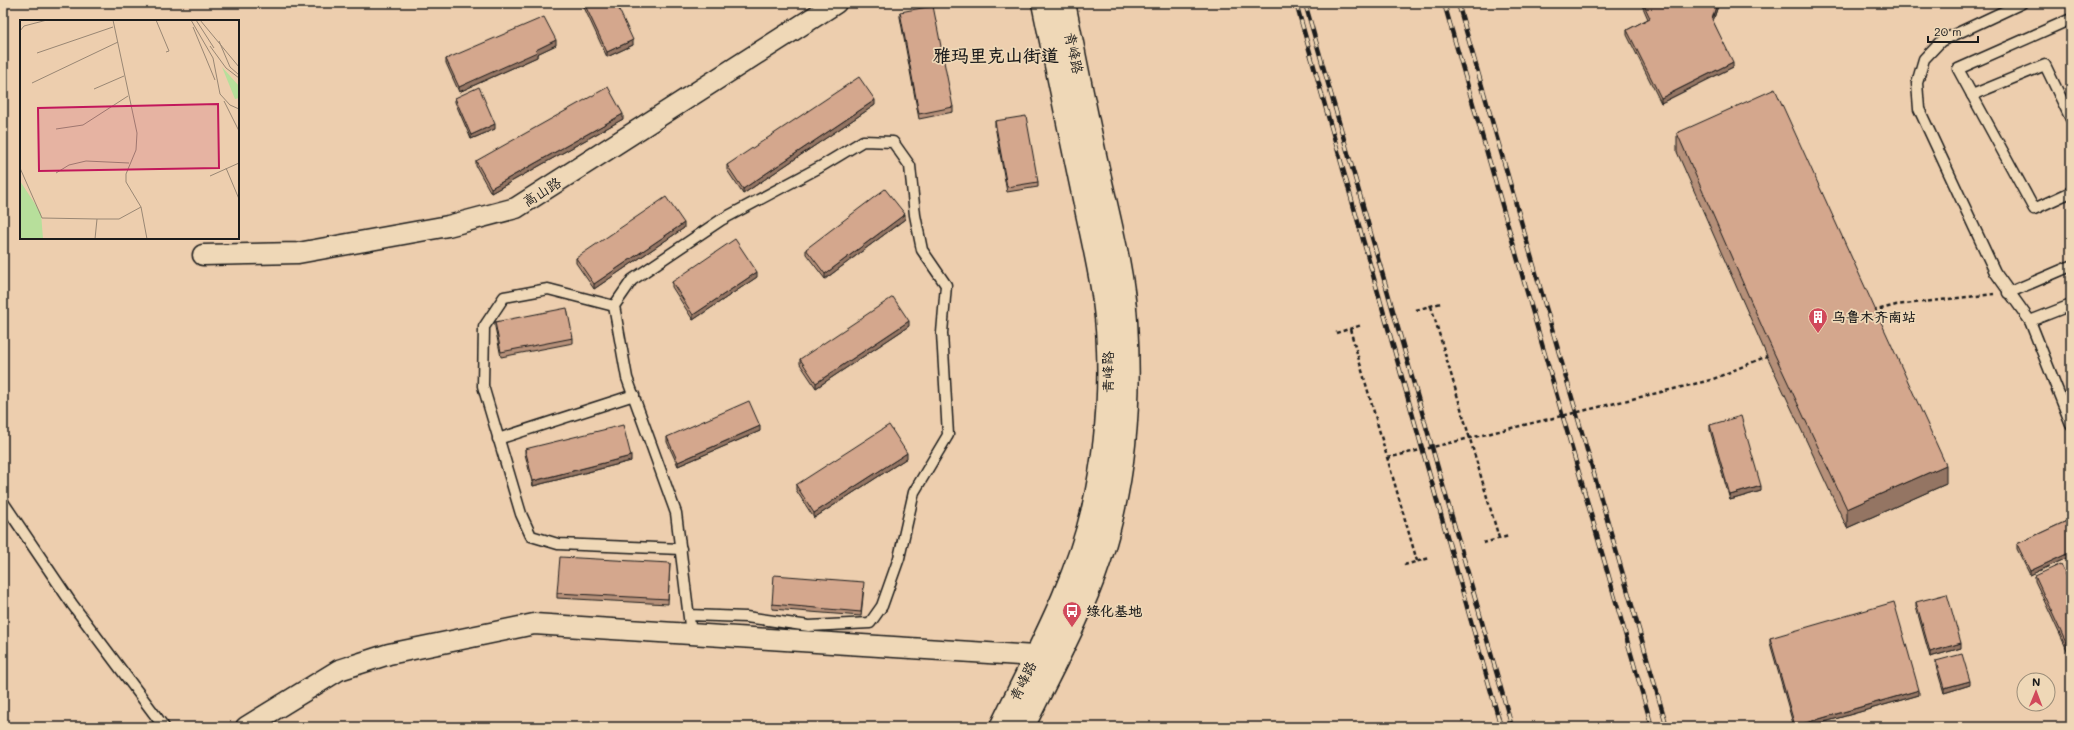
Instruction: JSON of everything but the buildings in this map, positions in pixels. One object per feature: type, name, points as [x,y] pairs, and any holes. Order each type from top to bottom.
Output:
[{"type":"main road","name":"青峰路","points":[[1001,727],[1064,596],[1080,553],[1093,509],[1103,450],[1108,401],[1108,346],[1093,243],[1043,3]]},
{"type":"main road","name":"青峰路","points":[[1024,727],[1072,628],[1100,559],[1117,490],[1123,451],[1128,396],[1126,318],[1120,276],[1113,235],[1064,3]]},
{"type":"street","name":"高山路","points":[[203,255],[298,253],[448,226],[516,208],[836,3]]},
{"type":"street","points":[[246,727],[339,670],[389,654],[534,624],[1035,656]]},
{"type":"lane","points":[[2022,3],[1941,41],[1924,59],[1917,83],[1919,109],[1995,272],[2008,293],[2030,321],[2071,424]]},
{"type":"lane","points":[[2071,18],[1958,69],[2034,209],[2071,192]]},
{"type":"lane","points":[[1972,95],[2045,65],[2071,119]]},
{"type":"lane","points":[[689,615],[746,617],[809,626],[870,623],[882,606],[899,558],[914,492],[948,435],[942,333],[946,285],[922,250],[914,215],[910,166],[894,142],[863,141],[820,167],[721,220],[632,280],[614,306],[628,378],[676,513],[691,634]]},
{"type":"lane","points":[[2008,293],[2071,266]]},
{"type":"lane","points":[[614,306],[548,289],[504,297],[484,327],[483,386],[521,514],[531,536],[558,544],[680,549]]},
{"type":"lane","points":[[2030,321],[2071,305]]},
{"type":"lane","points":[[498,439],[634,395]]},
{"type":"lane","points":[[3,502],[72,604],[164,727]]},
{"type":"path","points":[[1869,312],[1896,305],[2008,293]]},
{"type":"path","points":[[1416,310],[1441,303]]},
{"type":"path","points":[[1431,306],[1499,538]]},
{"type":"path","points":[[1336,333],[1362,325]]},
{"type":"path","points":[[1350,329],[1417,561]]},
{"type":"path","points":[[1387,458],[1710,380],[1775,353]]},
{"type":"path","points":[[1483,543],[1509,536]]},
{"type":"path","points":[[1404,565],[1430,558]]},
{"type":"railway","points":[[1296,3],[1501,727]]},
{"type":"railway","points":[[1305,3],[1512,727]]},
{"type":"railway","points":[[1444,3],[1652,727]]},
{"type":"railway","points":[[1458,3],[1667,727]]},
{"type":"place","name":"乌鲁木齐南站","points":[[1818,334]]},
{"type":"place","name":"绿化基地","points":[[1072,628]]},
{"type":"district","name":"雅玛里克山街道","points":[[996,56]]}]
